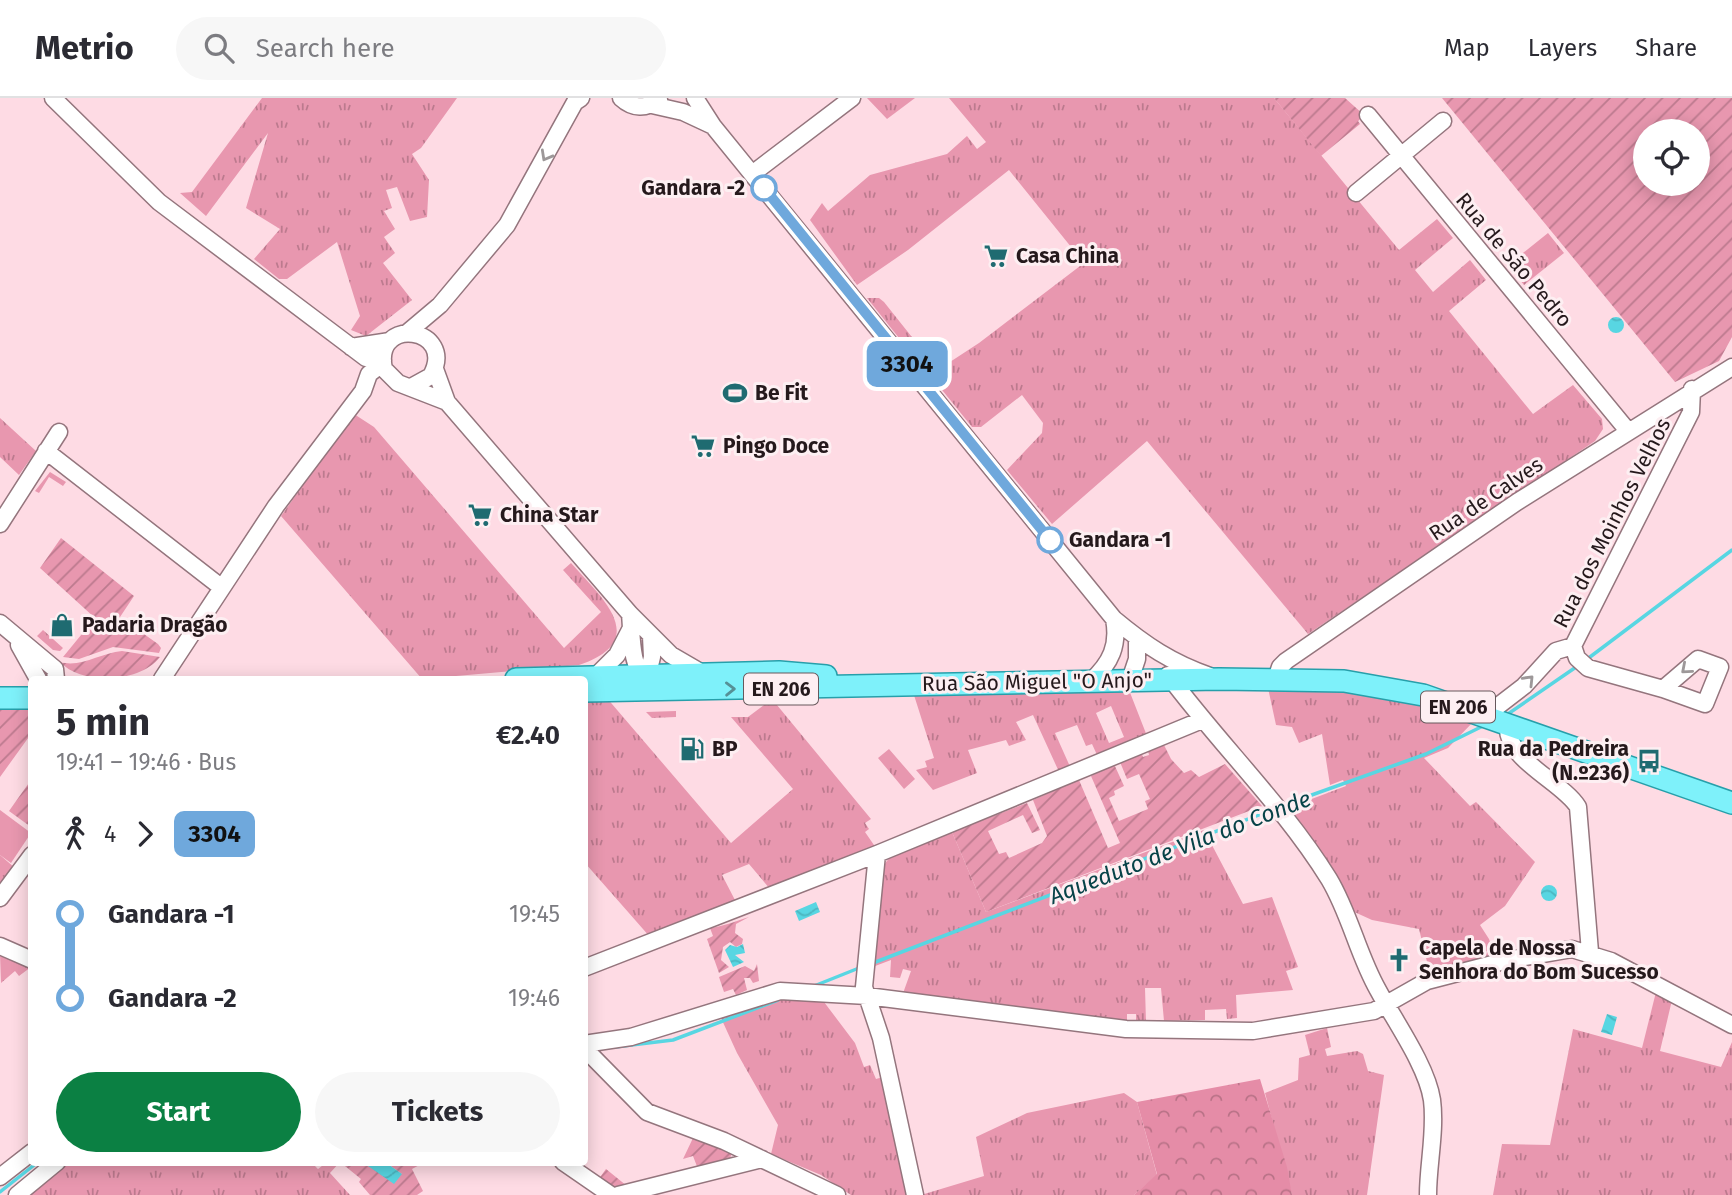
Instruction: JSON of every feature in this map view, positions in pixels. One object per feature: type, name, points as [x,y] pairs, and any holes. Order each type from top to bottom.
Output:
[{"type":"main road","name":"Rua São Miguel \"O Anjo\"","points":[[588,684],[702,673],[779,672],[901,684]]},
{"type":"main road","name":"Rua São Miguel \"O Anjo\"","points":[[649,680],[901,684],[1172,680]]},
{"type":"main road","name":"EN 206","points":[[1172,680],[1344,681],[1394,688],[1485,716],[1732,803]]},
{"type":"main road","points":[[4,698],[28,698]]},
{"type":"street","points":[[53,98],[159,202],[392,379],[447,402]]},
{"type":"street","points":[[351,347],[390,341],[408,332],[440,305],[507,225],[575,103],[581,98]]},
{"type":"street","points":[[621,98],[635,107],[657,101],[713,126]]},
{"type":"street","points":[[695,98],[713,126],[1114,619],[1142,643],[1179,665],[1219,679]]},
{"type":"street","points":[[752,174],[852,98]]},
{"type":"street","name":"Rua de São Pedro","points":[[1368,114],[1628,431]]},
{"type":"street","points":[[1356,193],[1443,121]]},
{"type":"street","points":[[408,332],[422,335],[431,343],[437,358],[435,369],[426,381],[411,387]]},
{"type":"street","points":[[164,676],[276,506],[363,391],[375,364],[390,341]]},
{"type":"street","name":"Rua de Calves","points":[[1276,679],[1280,667],[1286,661],[1517,502],[1732,366]]},
{"type":"street","points":[[435,369],[447,402],[631,621],[671,655],[702,673]]},
{"type":"street","points":[[363,391],[392,379]]},
{"type":"street","name":"Rua dos Moinhos Velhos","points":[[1485,716],[1524,686],[1556,651],[1573,646],[1691,412],[1692,389]]},
{"type":"street","points":[[0,524],[59,432]]},
{"type":"street","points":[[47,452],[221,587]]},
{"type":"street","points":[[1114,619],[1130,680]]},
{"type":"street","points":[[631,621],[635,660],[649,680]]},
{"type":"street","points":[[588,684],[617,655],[631,621]]},
{"type":"street","points":[[0,623],[60,676]]},
{"type":"street","points":[[15,636],[35,674]]},
{"type":"street","points":[[649,680],[651,636]]},
{"type":"street","points":[[1091,681],[1108,663],[1118,640]]},
{"type":"street","points":[[1142,643],[1202,720],[1276,803],[1318,862],[1338,896],[1385,1003],[1432,1098],[1428,1195]]},
{"type":"street","points":[[1130,680],[1142,643]]},
{"type":"street","points":[[1573,646],[1577,658],[1588,668],[1663,689]]},
{"type":"street","points":[[4,698],[21,691],[28,682]]},
{"type":"street","points":[[588,966],[877,854],[1202,720]]},
{"type":"street","points":[[1508,724],[1509,736],[1520,753],[1578,807],[1590,952]]},
{"type":"street","points":[[877,854],[869,907],[864,987],[881,1038],[915,1195]]},
{"type":"street","points":[[0,898],[28,860]]},
{"type":"street","points":[[0,946],[28,958]]},
{"type":"street","points":[[588,1045],[631,1037],[780,991],[867,996],[1086,1025],[1178,1032],[1253,1031],[1374,1011],[1427,981],[1555,950],[1590,952],[1730,1019]]},
{"type":"street","points":[[588,1050],[647,1112],[762,1159],[837,1195]]},
{"type":"street","points":[[0,1177],[28,1155]]},
{"type":"street","points":[[618,1195],[762,1159]]},
{"type":"street","points":[[17,1195],[52,1166]]},
{"type":"street","points":[[569,1166],[611,1195]]},
{"type":"green space","points":[[262,98],[457,98],[421,148],[412,154],[429,180],[427,217],[410,221],[397,187],[386,190],[392,208],[384,211],[395,229],[384,237],[395,253],[383,263],[412,300],[366,336],[351,330],[360,316],[337,242],[287,279],[279,279],[254,259],[280,229],[246,208],[268,133],[206,216],[180,193],[192,192]]},
{"type":"green space","points":[[867,98],[915,98],[887,119]]},
{"type":"green space","points":[[949,98],[1274,98],[1399,250],[1437,219],[1453,238],[1415,270],[1433,292],[1470,260],[1486,280],[1449,311],[1533,414],[1573,385],[1602,419],[1603,429],[1595,441],[1308,634],[1147,441],[1052,524],[1007,470],[1042,433],[1043,423],[1022,395],[981,427],[972,427],[930,375],[979,343],[1084,263],[1009,170],[908,250],[857,285],[810,220],[822,203],[828,211],[870,175],[947,154],[967,136],[977,149],[986,142]]},
{"type":"green space","points":[[1274,98],[1345,98],[1364,115],[1358,121],[1360,124],[1321,156]]},
{"type":"green space","points":[[1442,98],[1732,98],[1732,337],[1719,361],[1675,382]]},
{"type":"green space","points":[[1548,233],[1564,253],[1524,285],[1508,265]]},
{"type":"green space","points":[[867,298],[879,298],[884,302],[919,346],[922,352],[919,363]]},
{"type":"green space","points":[[354,414],[374,427],[564,648],[601,612],[563,570],[571,563],[596,590],[614,618],[617,631],[613,643],[601,655],[579,665],[456,676],[419,676],[281,516]]},
{"type":"green space","points":[[0,418],[36,451],[19,475],[0,457]]},
{"type":"green space","points":[[50,472],[66,482],[63,486],[49,477],[39,493],[35,491]]},
{"type":"green space","points":[[61,538],[134,596],[120,617],[158,644],[161,648],[159,653],[113,647],[79,659],[63,657],[95,618],[40,568]]},
{"type":"green space","points":[[43,630],[63,648],[60,651],[53,650],[37,636]]},
{"type":"green space","points":[[114,652],[160,657],[151,666],[125,676],[82,675],[60,662],[83,662]]},
{"type":"green space","points":[[1268,688],[1331,688],[1390,696],[1474,721],[1448,748],[1424,758],[1470,806],[1476,802],[1535,862],[1505,906],[1480,925],[1496,958],[1430,974],[1419,929],[1372,920],[1350,910],[1318,851],[1291,812],[1301,803],[1346,786],[1343,780],[1330,785],[1322,734],[1299,743],[1292,727],[1276,725]]},
{"type":"green space","points":[[1129,690],[1147,736],[1098,757],[1092,744],[1086,746],[1077,725],[1055,733],[1072,771],[1060,774],[1033,715],[1016,722],[1026,740],[1009,746],[1006,740],[968,750],[977,773],[933,790],[916,770],[927,767],[925,761],[934,758],[913,692]],"holes":[[[1111,706],[1124,737],[1109,743],[1096,713]]]},
{"type":"green space","points":[[606,697],[731,843],[793,789],[731,717],[748,717],[772,699],[871,819],[865,823],[869,829],[865,832],[876,848],[770,889],[749,864],[722,875],[736,902],[650,937],[588,866],[588,698]]},
{"type":"green space","points":[[0,707],[28,707],[28,738],[0,777]]},
{"type":"green space","points":[[676,711],[676,717],[652,718],[646,712]]},
{"type":"green space","points":[[1163,743],[1171,759],[1184,773],[1191,770],[1199,777],[1225,764],[1262,806],[986,912],[952,832],[1027,803],[1040,830],[1032,833],[1023,815],[988,831],[999,854],[1006,852],[1009,858],[1042,843],[1047,836],[1033,800],[1079,780],[1108,848],[1120,843],[1091,776],[1114,764],[1124,786],[1114,791],[1115,795],[1109,798],[1119,821],[1148,809],[1145,801],[1150,799],[1139,774],[1127,779],[1120,762],[1141,752],[1143,757],[1149,755],[1148,750]]},
{"type":"green space","points":[[889,749],[915,779],[904,789],[878,758]]},
{"type":"green space","points":[[28,784],[28,825],[9,811]]},
{"type":"green space","points":[[0,810],[28,831],[28,838],[11,863],[0,855]]},
{"type":"green space","points":[[1204,830],[1243,904],[1272,897],[1298,967],[1286,971],[1293,990],[1236,995],[1237,1018],[1227,1019],[1226,1009],[1205,1010],[1205,1020],[1164,1021],[1161,988],[1145,988],[1146,1022],[1136,1023],[1136,1014],[1127,1014],[1127,1023],[902,996],[911,971],[903,969],[900,978],[890,977],[891,960],[870,968],[874,908],[880,876],[891,857],[912,846],[952,832],[986,912]]},
{"type":"green space","points":[[0,855],[15,868],[0,888]]},
{"type":"green space","points":[[749,917],[736,924],[735,933],[743,939],[742,944],[736,947],[730,942],[723,947],[721,960],[729,967],[719,973],[707,939],[713,936],[710,928]]},
{"type":"green space","points":[[0,954],[28,966],[28,969],[19,976],[15,971],[1,983]]},
{"type":"green space","points":[[757,964],[759,981],[753,983],[750,978],[744,978],[747,990],[736,995],[733,989],[724,992],[719,977],[745,966],[754,971]]},
{"type":"green space","points":[[1656,992],[1672,1000],[1660,1051],[1721,1067],[1732,1042],[1732,1195],[1493,1195],[1502,1144],[1550,1145],[1573,1029],[1642,1048]]},
{"type":"green space","points":[[774,995],[821,998],[855,1043],[864,1067],[870,1065],[876,1079],[883,1077],[908,1195],[851,1195],[821,1175],[771,1154],[778,1125],[737,1053],[721,1018]]},
{"type":"green space","points":[[1327,1028],[1331,1047],[1325,1049],[1327,1056],[1357,1051],[1363,1054],[1368,1071],[1384,1075],[1367,1195],[1292,1195],[1265,1093],[1298,1080],[1299,1058],[1310,1055],[1305,1035]]},
{"type":"green space","points":[[1260,1079],[1287,1167],[1292,1195],[1134,1195],[1157,1174],[1137,1102]]},
{"type":"green space","points":[[1124,1093],[1137,1102],[1157,1175],[1134,1195],[921,1195],[984,1176],[976,1137],[1027,1113]]},
{"type":"green space","points":[[693,1138],[732,1153],[729,1161],[698,1169],[693,1156],[683,1159]]},
{"type":"green space","points":[[61,1166],[315,1166],[318,1169],[322,1166],[336,1166],[330,1173],[350,1195],[28,1195]]},
{"type":"green space","points":[[345,1166],[368,1166],[402,1174],[391,1166],[418,1166],[412,1169],[423,1191],[417,1195],[370,1195],[359,1182],[361,1179]]},
{"type":"green space","points":[[606,1169],[627,1186],[614,1189],[598,1180]]},
{"type":"water","points":[[1613,317],[1619,317],[1624,325],[1622,331],[1613,333],[1608,328],[1608,322]]},
{"type":"water","points":[[1549,885],[1557,893],[1549,901],[1541,893]]},
{"type":"water","points":[[816,902],[820,912],[799,921],[795,911]]},
{"type":"water","points":[[743,944],[745,953],[735,955],[744,962],[733,967],[725,950],[730,945],[737,947]]},
{"type":"water","points":[[1607,1014],[1617,1017],[1612,1035],[1601,1032]]},
{"type":"water","points":[[368,1166],[391,1166],[402,1174],[394,1184]]},
{"type":"waterway","name":"Aqueduto de Vila do Conde","points":[[1586,660],[1732,550]]},
{"type":"waterway","name":"Aqueduto de Vila do Conde","points":[[1505,716],[1579,665]]},
{"type":"waterway","name":"Aqueduto de Vila do Conde","points":[[1281,806],[1426,754],[1485,725]]},
{"type":"waterway","name":"Aqueduto de Vila do Conde","points":[[873,963],[1274,809]]},
{"type":"waterway","name":"Aqueduto de Vila do Conde","points":[[814,986],[859,968]]},
{"type":"waterway","name":"Aqueduto de Vila do Conde","points":[[615,1047],[673,1040],[778,1000]]},
{"type":"waterway","name":"Aqueduto de Vila do Conde","points":[[0,1192],[33,1166]]},
{"type":"bus line","name":"3304","points":[[764,188],[1050,540]]},
{"type":"place","name":"Gandara -2","points":[[764,188]]},
{"type":"place","name":"Casa China","points":[[996,256]]},
{"type":"place","name":"Be Fit","points":[[735,393]]},
{"type":"place","name":"Pingo Doce","points":[[703,446]]},
{"type":"place","name":"China Star","points":[[480,515]]},
{"type":"place","name":"Gandara -1","points":[[1050,540]]},
{"type":"place","name":"Padaria Dragão","points":[[62,625]]},
{"type":"place","name":"BP","points":[[692,749]]},
{"type":"place","name":"Rua da Pedreira (N.º236)","points":[[1649,761]]},
{"type":"place","name":"Capela de Nossa Senhora do Bom Sucesso","points":[[1399,960]]}]
